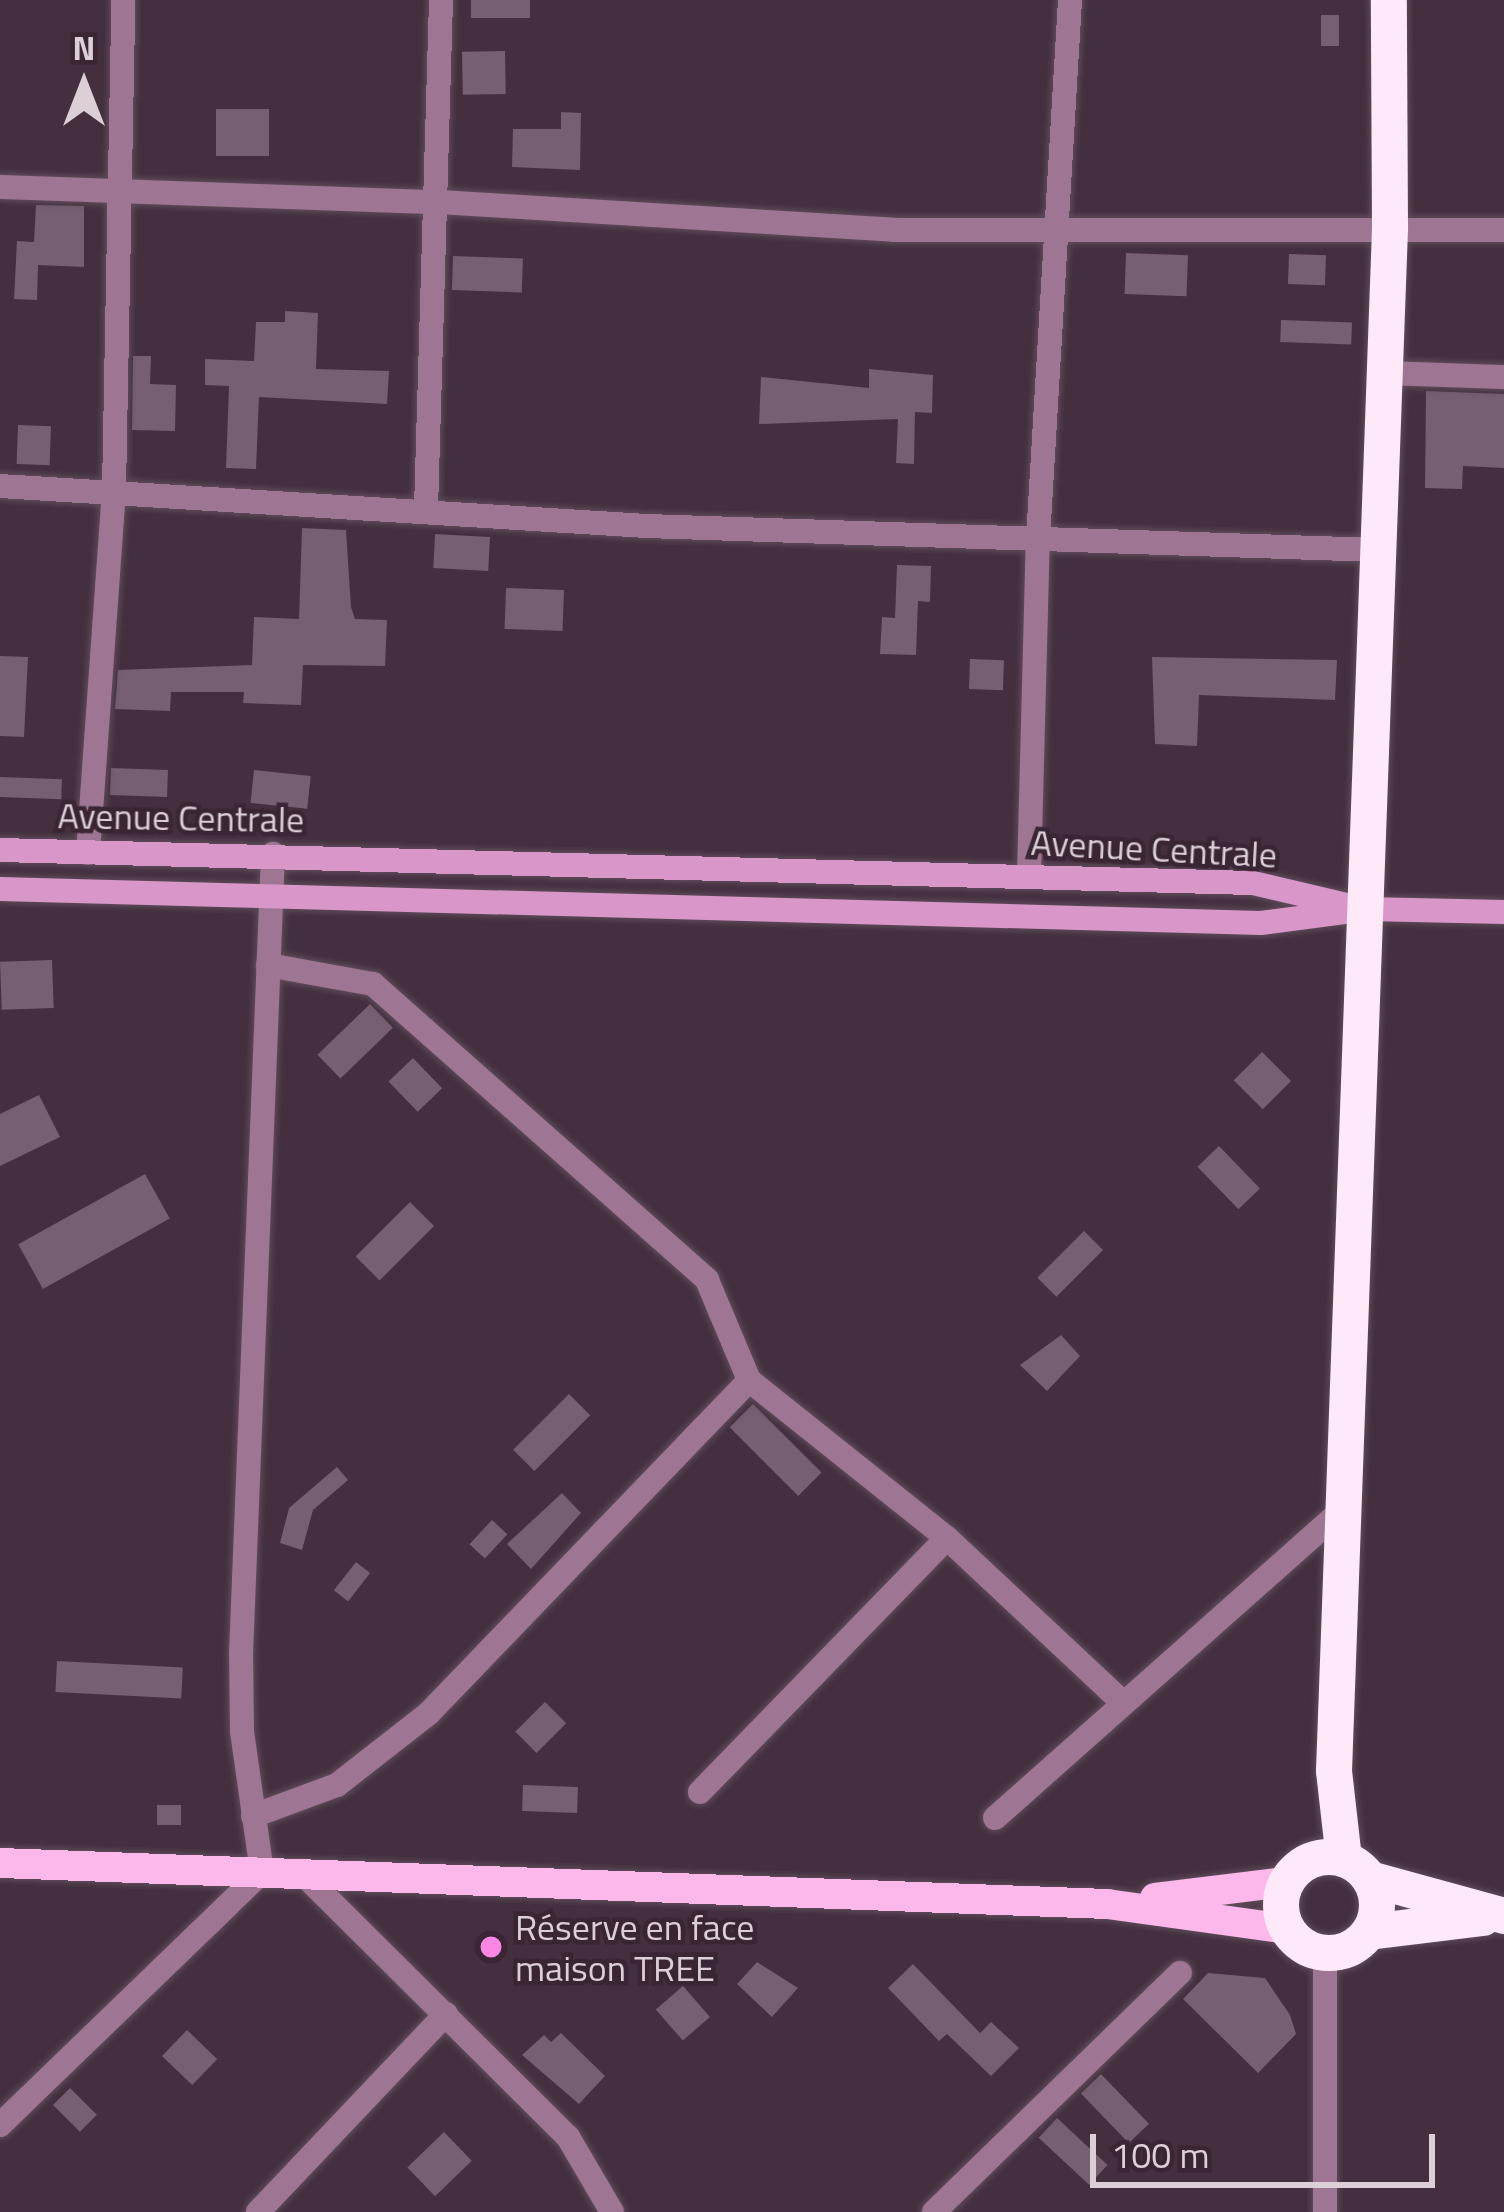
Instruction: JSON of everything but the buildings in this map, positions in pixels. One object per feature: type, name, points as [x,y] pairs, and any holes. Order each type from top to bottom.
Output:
[{"type":"highway","points":[[1369,1932],[1377,1915],[1357,1869],[1334,1771],[1390,226],[1389,0]]},
{"type":"highway","points":[[1334,1771],[1296,1872],[1287,1929],[1325,1953],[1369,1932],[1504,1916]]},
{"type":"highway","points":[[1296,1872],[1357,1869],[1504,1916]]},
{"type":"main road","points":[[0,1863],[1107,1904],[1287,1929]]},
{"type":"main road","points":[[1107,1904],[1296,1872]]},
{"type":"street","points":[[88,853],[114,489],[125,192],[123,0]]},
{"type":"street","points":[[425,509],[439,202],[441,0]]},
{"type":"street","points":[[1029,876],[1039,539],[1070,0]]},
{"type":"street","points":[[0,187],[439,202],[894,230],[1059,226],[1504,230]]},
{"type":"street","points":[[1383,373],[1504,376]]},
{"type":"street","points":[[0,486],[114,489],[646,526],[1376,550]]},
{"type":"street","name":"Avenue Centrale","points":[[0,850],[1253,884],[1366,909]]},
{"type":"street","points":[[0,2125],[262,1872],[253,1816],[242,1654],[273,854]]},
{"type":"street","name":"Avenue Centrale","points":[[0,889],[1261,923],[1366,909]]},
{"type":"street","points":[[1366,909],[1504,912]]},
{"type":"street","points":[[268,965],[373,984],[706,1280],[749,1380],[947,1538],[1121,1701]]},
{"type":"street","points":[[253,1816],[337,1786],[429,1713],[749,1380]]},
{"type":"street","points":[[995,1818],[1121,1701],[1340,1512]]},
{"type":"street","points":[[700,1792],[947,1538]]},
{"type":"street","points":[[302,1873],[577,2147],[601,2208]]},
{"type":"street","points":[[1324,2212],[1325,1953]]},
{"type":"street","points":[[934,2212],[1180,1973]]},
{"type":"street","points":[[257,2212],[446,2014]]},
{"type":"place","name":"Réserve en face maison TREE","points":[[491,1947]]}]
